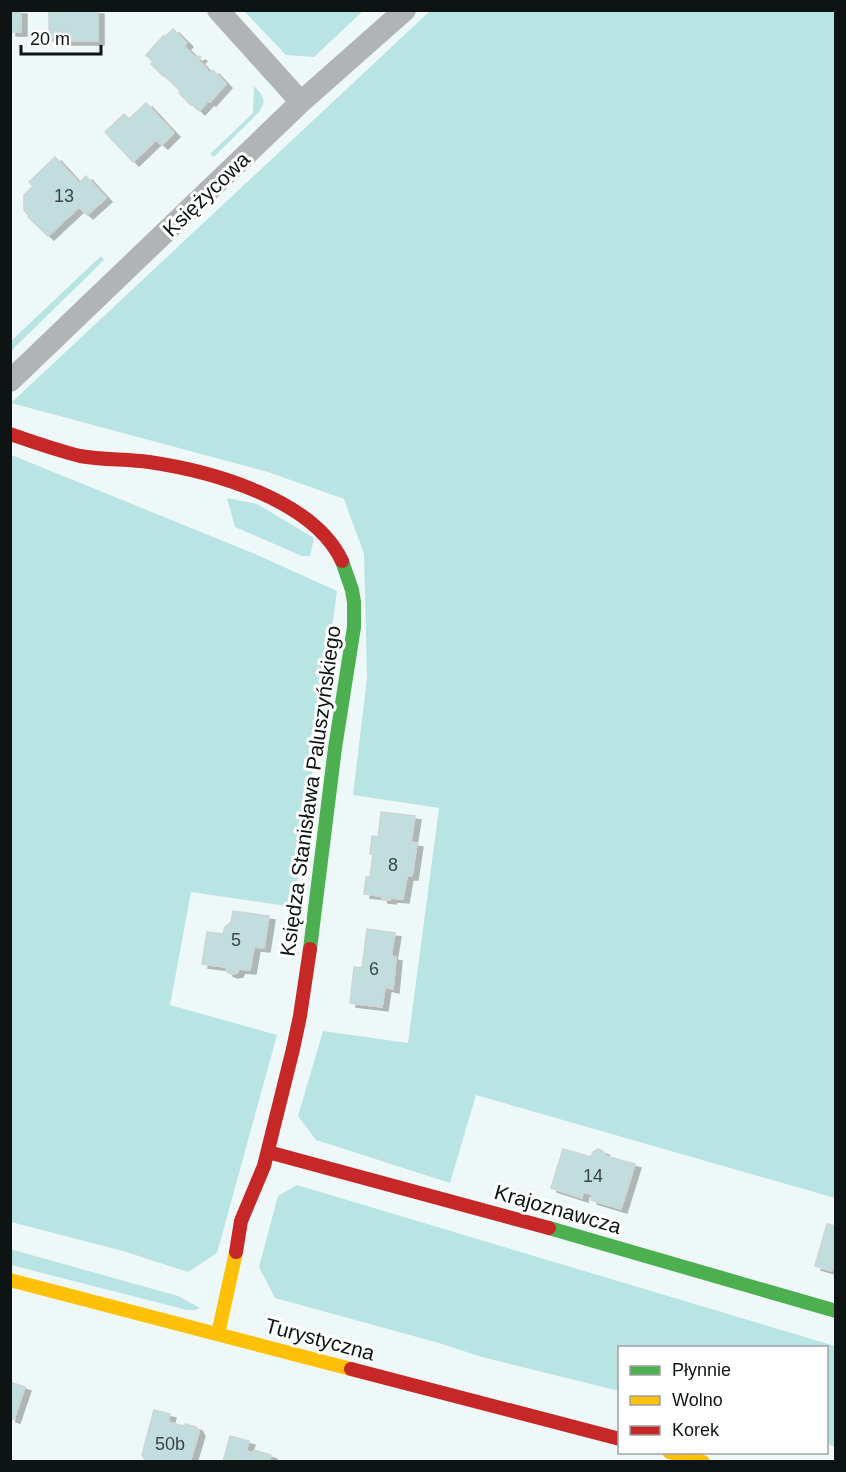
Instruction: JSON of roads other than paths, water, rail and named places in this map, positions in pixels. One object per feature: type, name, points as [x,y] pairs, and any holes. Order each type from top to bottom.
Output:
[{"type":"street","points":[[218,10],[301,102]]},
{"type":"street","name":"Księżycowa","points":[[10,381],[301,102],[405,10]]},
{"type":"street","name":"Księdza Stanisława Paluszyńskiego","points":[[10,434],[82,456],[148,462],[195,470],[257,491],[302,515],[323,533],[338,553],[348,576],[354,602],[354,627],[335,748],[300,1016],[264,1166],[241,1221],[218,1334]]},
{"type":"street","name":"Krajoznawcza","points":[[268,1152],[538,1225],[836,1311]]},
{"type":"street","name":"Turystyczna","points":[[10,1280],[618,1438]]},
{"type":"street","points":[[677,1454],[703,1461]]}]
